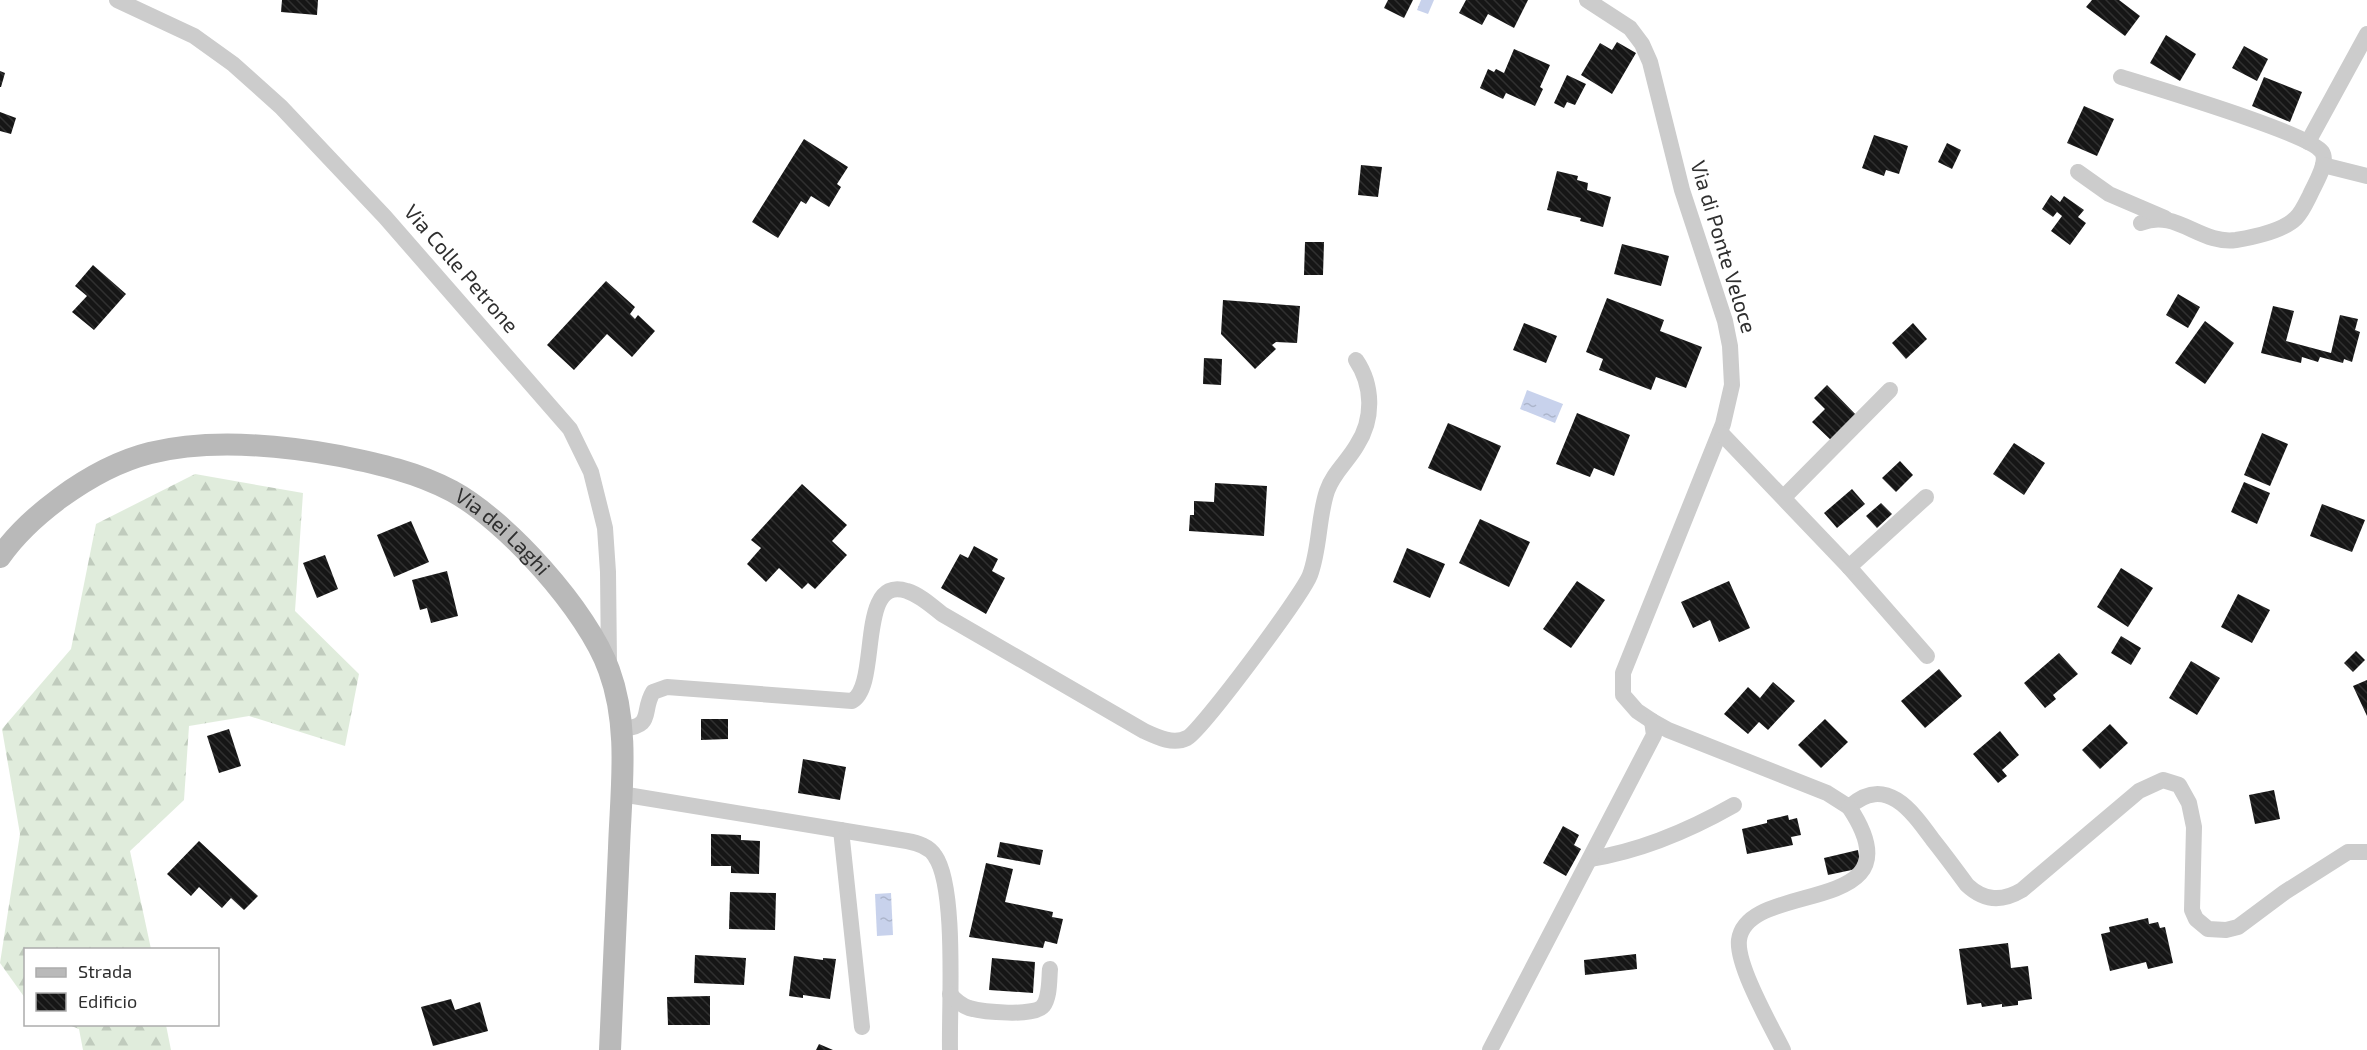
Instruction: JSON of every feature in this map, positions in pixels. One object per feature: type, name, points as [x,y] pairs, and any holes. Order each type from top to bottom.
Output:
[{"type":"main road","name":"Via dei Laghi","points":[[0,557],[21,532],[63,495],[139,456],[174,448],[226,445],[321,453],[383,465],[418,475],[450,490],[479,509],[519,544],[549,578],[595,640],[609,668],[617,697],[622,729],[621,794],[610,1050]]},
{"type":"street","name":"Via Colle Petrone","points":[[117,0],[194,36],[256,84],[353,181],[565,423],[578,443],[591,472],[605,528],[609,668]]},
{"type":"street","name":"Via di Ponte Veloce","points":[[1587,0],[1633,31],[1647,54],[1655,77],[1677,173],[1725,321],[1730,346],[1732,385],[1728,410],[1623,673],[1623,695],[1658,729],[1827,793],[1849,807]]},
{"type":"street","points":[[2308,142],[2367,34]]},
{"type":"street","points":[[2079,172],[2109,194],[2219,240],[2246,238],[2284,227],[2300,213],[2323,165],[2322,152],[2308,142],[2227,111],[2121,77]]},
{"type":"street","points":[[2323,165],[2367,176]]},
{"type":"street","points":[[2141,223],[2166,218]]},
{"type":"street","points":[[622,729],[643,723],[647,717],[653,692],[667,687],[852,701],[857,699],[864,687],[876,607],[885,594],[898,589],[911,592],[942,614],[1144,731],[1170,740],[1189,738],[1225,696],[1310,578],[1322,510],[1329,486],[1357,446],[1367,421],[1369,398],[1367,382],[1356,360]]},
{"type":"street","points":[[1784,497],[1890,390]]},
{"type":"street","points":[[1720,432],[1849,567],[1927,656]]},
{"type":"street","points":[[1849,567],[1926,497]]},
{"type":"street","points":[[1490,1050],[1658,729]]},
{"type":"street","points":[[1783,1050],[1745,969],[1739,939],[1745,925],[1761,914],[1842,886],[1858,876],[1864,865],[1866,849],[1859,824],[1849,807],[1857,800],[1870,795],[1895,798],[1913,814],[1973,890],[1984,897],[2000,898],[2011,896],[2022,890],[2144,788],[2163,780],[2173,782],[2179,785],[2185,793],[2193,819],[2192,910],[2199,923],[2208,929],[2218,931],[2238,927],[2285,892],[2348,852],[2367,843]]},
{"type":"street","points":[[621,794],[914,842],[925,846],[935,855],[941,866],[947,898],[950,1050]]},
{"type":"street","points":[[1590,859],[1616,854],[1678,833],[1734,805]]},
{"type":"street","points":[[841,831],[862,1027]]},
{"type":"street","points":[[2348,852],[2367,852]]},
{"type":"street","points":[[950,994],[961,1004],[973,1009],[1024,1013],[1036,1011],[1041,1008],[1047,998],[1050,969]]},
{"type":"green space","points":[[195,474],[303,493],[295,611],[359,674],[345,746],[249,716],[189,726],[184,800],[130,851],[151,948],[24,948],[24,997],[0,963],[20,834],[2,729],[71,649],[96,524]]},
{"type":"green space","points":[[72,1026],[166,1026],[171,1050],[83,1050],[79,1029]]},
{"type":"water","points":[[1421,0],[1434,0],[1428,14],[1417,10]]},
{"type":"water","points":[[1527,390],[1563,404],[1555,423],[1520,409]]},
{"type":"water","points":[[891,893],[893,935],[877,936],[875,894]]},
{"type":"building","points":[[282,0],[318,0],[317,15],[281,12]]},
{"type":"building","points":[[1388,0],[1413,0],[1404,18],[1384,8]]},
{"type":"building","points":[[1466,0],[1528,0],[1514,28],[1488,14],[1482,25],[1459,13]]},
{"type":"building","points":[[2092,0],[2119,0],[2140,16],[2125,36],[2086,7]]},
{"type":"building","points":[[2166,35],[2196,54],[2180,81],[2150,63]]},
{"type":"building","points":[[1617,42],[1636,53],[1612,94],[1581,75],[1600,43],[1612,50]]},
{"type":"building","points":[[2244,46],[2268,59],[2257,81],[2232,68]]},
{"type":"building","points":[[1514,49],[1550,65],[1540,87],[1543,89],[1535,106],[1506,93],[1503,99],[1480,88],[1488,69],[1494,72],[1496,69],[1504,73]]},
{"type":"building","points":[[0,71],[5,73],[1,87],[0,87]]},
{"type":"building","points":[[1567,75],[1586,84],[1575,105],[1567,102],[1564,108],[1554,103]]},
{"type":"building","points":[[2264,77],[2302,92],[2290,122],[2252,106]]},
{"type":"building","points":[[2084,106],[2114,119],[2097,156],[2067,143]]},
{"type":"building","points":[[0,112],[16,118],[11,134],[0,131]]},
{"type":"building","points":[[1874,135],[1908,146],[1899,174],[1886,170],[1884,176],[1862,168]]},
{"type":"building","points":[[804,139],[848,167],[837,184],[841,187],[829,207],[811,196],[806,204],[801,201],[778,238],[752,222]]},
{"type":"building","points":[[1947,143],[1961,150],[1952,169],[1938,162]]},
{"type":"building","points":[[1361,165],[1382,167],[1378,197],[1358,195]]},
{"type":"building","points":[[1557,171],[1578,176],[1577,180],[1588,183],[1587,190],[1611,197],[1603,227],[1580,221],[1581,218],[1547,210]]},
{"type":"building","points":[[2051,195],[2060,202],[2064,196],[2084,210],[2078,217],[2086,223],[2070,245],[2051,231],[2062,216],[2057,212],[2053,217],[2042,209]]},
{"type":"building","points":[[1305,242],[1324,242],[1323,275],[1304,275]]},
{"type":"building","points":[[1622,244],[1669,256],[1661,286],[1614,274]]},
{"type":"building","points":[[93,265],[126,294],[94,330],[72,312],[87,296],[75,286]]},
{"type":"building","points":[[606,281],[635,307],[630,314],[635,319],[638,315],[655,331],[632,357],[607,334],[574,370],[547,345]]},
{"type":"building","points":[[2178,294],[2200,307],[2188,328],[2166,315]]},
{"type":"building","points":[[1607,298],[1664,320],[1660,331],[1702,347],[1686,388],[1656,377],[1651,390],[1599,370],[1603,359],[1586,352]]},
{"type":"building","points":[[1223,300],[1300,306],[1297,343],[1276,342],[1272,345],[1276,349],[1255,369],[1221,334]]},
{"type":"building","points":[[2273,306],[2294,311],[2286,341],[2331,353],[2340,315],[2358,319],[2355,330],[2360,332],[2352,362],[2344,359],[2343,363],[2320,357],[2318,362],[2302,357],[2301,363],[2261,353]]},
{"type":"building","points":[[2205,321],[2234,343],[2205,384],[2175,363]]},
{"type":"building","points":[[1524,323],[1557,336],[1546,363],[1513,350]]},
{"type":"building","points":[[1913,323],[1927,339],[1906,359],[1892,343]]},
{"type":"building","points":[[1204,358],[1222,359],[1221,385],[1203,384]]},
{"type":"building","points":[[1827,385],[1859,418],[1834,443],[1812,422],[1825,409],[1814,398]]},
{"type":"building","points":[[1577,413],[1630,435],[1614,476],[1594,468],[1590,477],[1556,464]]},
{"type":"building","points":[[1448,423],[1501,446],[1481,491],[1428,468]]},
{"type":"building","points":[[2262,433],[2288,444],[2270,486],[2244,475]]},
{"type":"building","points":[[2014,443],[2045,463],[2024,495],[1993,474]]},
{"type":"building","points":[[1900,461],[1913,475],[1896,492],[1882,478]]},
{"type":"building","points":[[2244,482],[2270,493],[2257,524],[2231,512]]},
{"type":"building","points":[[1215,483],[1267,486],[1264,536],[1189,531],[1190,515],[1194,515],[1194,501],[1214,502]]},
{"type":"building","points":[[802,484],[847,525],[832,541],[847,555],[815,589],[808,583],[802,589],[779,568],[766,582],[747,564],[761,548],[751,540]]},
{"type":"building","points":[[1852,489],[1865,504],[1837,528],[1824,513]]},
{"type":"building","points":[[1881,503],[1892,514],[1877,528],[1866,516]]},
{"type":"building","points":[[2322,504],[2365,520],[2352,552],[2310,536]]},
{"type":"building","points":[[1480,519],[1530,542],[1509,587],[1459,563]]},
{"type":"building","points":[[411,521],[429,562],[394,577],[377,535]]},
{"type":"building","points":[[974,546],[998,559],[992,571],[1005,578],[986,614],[941,588],[960,554],[968,558]]},
{"type":"building","points":[[1407,548],[1445,564],[1430,598],[1393,582]]},
{"type":"building","points":[[325,555],[338,589],[317,598],[303,563]]},
{"type":"building","points":[[2121,568],[2153,588],[2128,627],[2097,607]]},
{"type":"building","points":[[447,571],[458,616],[431,623],[427,608],[420,610],[412,580]]},
{"type":"building","points":[[1577,581],[1605,600],[1571,648],[1543,629]]},
{"type":"building","points":[[1729,581],[1750,628],[1719,642],[1710,620],[1693,628],[1681,602]]},
{"type":"building","points":[[2238,594],[2270,610],[2252,643],[2221,627]]},
{"type":"building","points":[[2121,636],[2141,648],[2131,665],[2111,653]]},
{"type":"building","points":[[2356,651],[2365,660],[2353,672],[2344,663]]},
{"type":"building","points":[[2059,653],[2078,674],[2053,695],[2056,699],[2045,708],[2024,683]]},
{"type":"building","points":[[2191,661],[2220,678],[2197,715],[2169,698]]},
{"type":"building","points":[[1939,669],[1962,696],[1925,728],[1901,701]]},
{"type":"building","points":[[2367,680],[2367,716],[2353,686]]},
{"type":"building","points":[[1773,682],[1795,701],[1768,730],[1759,722],[1748,734],[1724,714],[1748,687],[1760,698]]},
{"type":"building","points":[[701,719],[728,719],[728,739],[701,740]]},
{"type":"building","points":[[1825,719],[1848,742],[1821,768],[1798,745]]},
{"type":"building","points":[[2110,724],[2128,743],[2100,769],[2082,750]]},
{"type":"building","points":[[229,729],[241,766],[219,773],[207,736]]},
{"type":"building","points":[[2000,731],[2019,755],[2002,770],[2007,776],[1998,783],[1973,754]]},
{"type":"building","points":[[803,759],[846,767],[840,800],[798,793]]},
{"type":"building","points":[[2274,790],[2280,819],[2255,824],[2249,795]]},
{"type":"building","points":[[1788,815],[1789,820],[1797,818],[1801,835],[1791,837],[1793,845],[1747,854],[1742,829]]},
{"type":"building","points":[[1563,826],[1579,835],[1574,845],[1581,849],[1566,876],[1543,863]]},
{"type":"building","points":[[711,834],[741,835],[741,840],[760,841],[759,874],[731,873],[731,866],[711,866]]},
{"type":"building","points":[[199,841],[258,896],[244,910],[231,898],[222,908],[199,887],[191,896],[167,874]]},
{"type":"building","points":[[1000,842],[1043,850],[1040,865],[997,857]]},
{"type":"building","points":[[1858,850],[1861,868],[1828,875],[1824,858]]},
{"type":"building","points":[[986,863],[1013,869],[1005,902],[1053,912],[1052,917],[1063,919],[1057,944],[1045,941],[1043,948],[969,937]]},
{"type":"building","points":[[730,892],[776,893],[775,930],[729,929]]},
{"type":"building","points":[[2148,918],[2149,924],[2158,922],[2160,928],[2165,927],[2173,963],[2148,969],[2146,962],[2110,971],[2101,934],[2110,932],[2109,927]]},
{"type":"building","points":[[2008,943],[2011,968],[2028,966],[2032,999],[2018,1001],[2018,1005],[2002,1007],[2002,1004],[1982,1007],[1981,1003],[1967,1005],[1959,949]]},
{"type":"building","points":[[1636,954],[1637,969],[1585,975],[1584,960]]},
{"type":"building","points":[[695,955],[746,958],[744,985],[694,983]]},
{"type":"building","points":[[794,956],[823,960],[823,958],[836,959],[830,999],[803,995],[803,998],[789,996]]},
{"type":"building","points":[[992,958],[1035,962],[1033,993],[989,990]]},
{"type":"building","points":[[710,996],[710,1025],[668,1025],[667,997]]},
{"type":"building","points":[[451,999],[455,1010],[480,1002],[488,1031],[433,1046],[421,1007]]},
{"type":"building","points":[[819,1044],[833,1050],[816,1050]]}]
